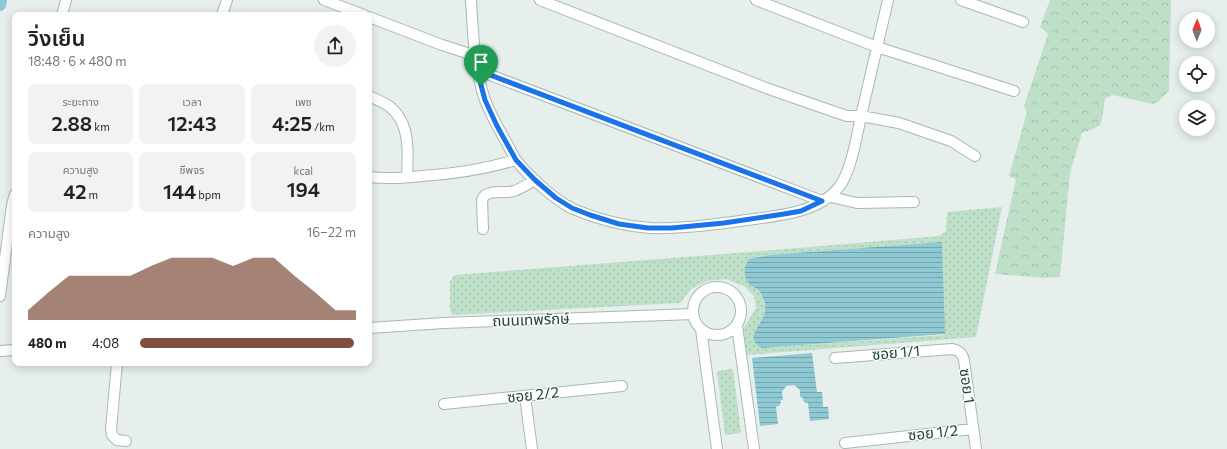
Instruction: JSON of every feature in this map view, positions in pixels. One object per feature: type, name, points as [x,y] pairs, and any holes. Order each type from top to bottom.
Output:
[{"type":"street","points":[[63,12],[66,0]]},
{"type":"street","points":[[223,12],[227,0]]},
{"type":"street","points":[[324,0],[356,12]]},
{"type":"street","points":[[472,0],[477,70],[485,100],[497,126],[516,160],[535,180],[556,198],[572,208],[619,224],[648,228],[672,228],[724,223],[801,211],[826,199],[840,186],[854,150],[888,0]]},
{"type":"street","points":[[540,0],[766,88],[847,116],[861,116],[899,123],[951,141],[975,156]]},
{"type":"street","points":[[756,0],[877,47],[1014,91]]},
{"type":"street","points":[[961,0],[1023,22]]},
{"type":"street","points":[[372,18],[442,45],[476,56]]},
{"type":"street","points":[[477,70],[826,199],[857,203],[914,202]]},
{"type":"street","points":[[372,98],[389,106],[402,123],[406,133],[408,149],[407,177]]},
{"type":"street","points":[[372,177],[441,175],[473,171],[516,160]]},
{"type":"street","points":[[483,229],[483,196],[488,193],[512,191],[523,188],[535,180]]},
{"type":"street","points":[[0,296],[12,205]]},
{"type":"street","points":[[716,287],[731,291],[737,297],[742,311],[741,319],[731,332],[716,336],[701,330],[697,325],[693,314],[696,299],[708,289],[716,287]]},
{"type":"street","name":"ถนนเทพรักษ์","points":[[372,328],[444,323],[693,314]]},
{"type":"street","points":[[737,326],[754,449]]},
{"type":"street","points":[[701,330],[717,446]]},
{"type":"street","name":"ซอย 1/1","points":[[835,358],[952,349],[956,350]]},
{"type":"street","points":[[0,350],[12,350]]},
{"type":"street","name":"ซอย 1","points":[[956,350],[963,355],[976,449]]},
{"type":"street","points":[[117,366],[111,430],[112,435],[117,440],[126,441]]},
{"type":"street","name":"ซอย 2/2","points":[[444,404],[622,386]]},
{"type":"street","points":[[525,396],[532,449]]},
{"type":"street","name":"ซอย 1/2","points":[[845,443],[973,429]]},
{"type":"green space","points":[[1050,0],[1171,0],[1169,91],[1159,101],[1153,104],[1112,95],[1105,99],[1100,125],[1082,133],[1070,173],[1060,277],[1045,278],[995,274],[1016,179],[1009,176],[1027,112],[1024,106],[1048,34],[1040,27]]},
{"type":"green space","points":[[1002,207],[976,337],[747,355],[742,331],[756,308],[754,296],[744,286],[726,279],[707,281],[691,289],[680,303],[452,315],[450,308],[450,281],[455,275],[939,236],[946,231],[947,212]],"holes":[[[942,242],[944,335],[762,348],[756,343],[755,331],[764,316],[765,306],[760,292],[751,285],[756,257]]]},
{"type":"green space","points":[[733,369],[741,433],[725,435],[717,371]]},
{"type":"water","points":[[942,242],[945,334],[762,348],[757,345],[754,334],[764,316],[765,304],[760,292],[750,285],[746,279],[745,269],[749,259],[769,255]]},
{"type":"water","points":[[812,353],[817,392],[822,392],[823,407],[828,407],[829,419],[810,421],[808,403],[804,402],[802,397],[800,397],[800,390],[794,385],[786,386],[782,392],[783,400],[781,400],[780,405],[776,407],[778,424],[760,426],[752,358]]},
{"type":"waterway","points":[[0,5],[1,0]]},
{"type":"route","points":[[477,70],[822,201],[801,211],[724,223],[672,228],[648,228],[619,224],[590,215],[572,208],[556,198],[535,180],[516,160],[497,126],[485,100],[481,86],[477,70]]}]
